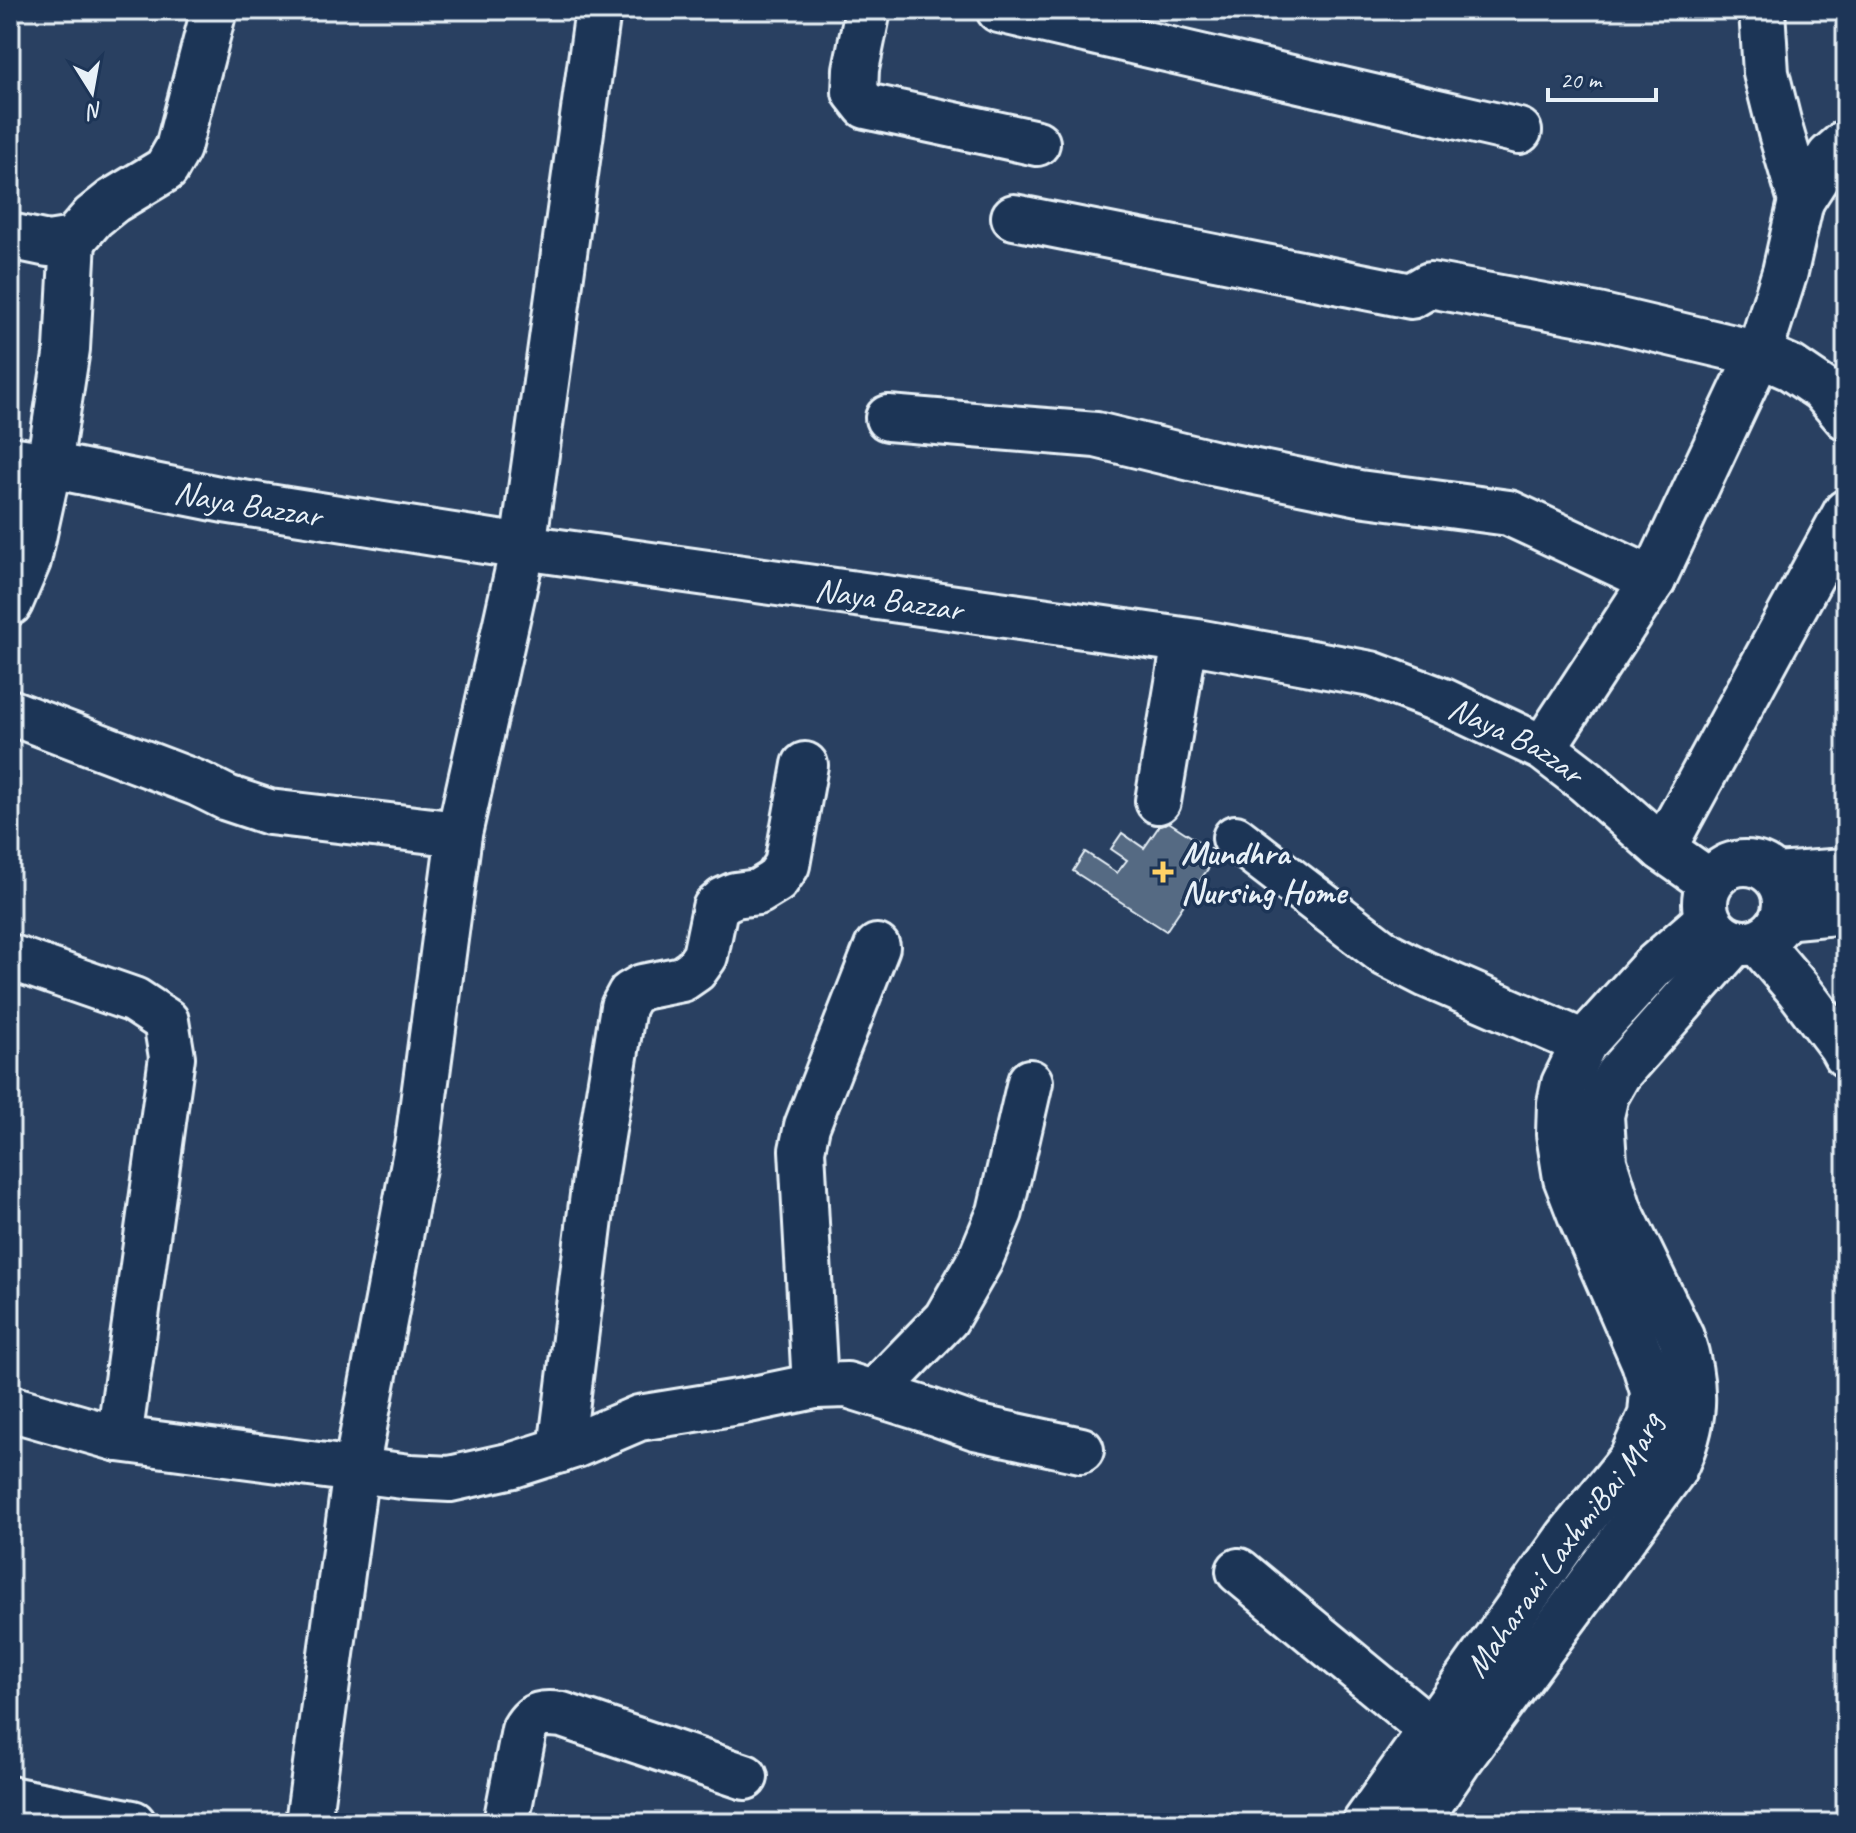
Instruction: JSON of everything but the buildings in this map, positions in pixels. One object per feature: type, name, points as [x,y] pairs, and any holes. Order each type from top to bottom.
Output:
[{"type":"street","points":[[10,603],[28,561],[30,462],[67,349],[73,240],[93,217],[113,201],[166,169],[178,148],[214,10]]},
{"type":"street","points":[[308,1823],[356,1470],[418,1141],[459,834],[523,547],[598,10]]},
{"type":"street","points":[[868,10],[856,69],[855,92],[866,106],[1037,143]]},
{"type":"street","points":[[999,10],[1519,131]]},
{"type":"street","points":[[1762,10],[1766,73],[1801,201]]},
{"type":"street","points":[[1543,748],[1653,580],[1759,354],[1785,272],[1801,201],[1830,156],[1846,142]]},
{"type":"street","points":[[1014,217],[1411,296],[1430,285],[1461,290],[1598,316],[1759,354],[1791,368],[1822,389],[1846,417]]},
{"type":"street","points":[[10,236],[48,244],[73,240]]},
{"type":"street","points":[[888,418],[1096,435],[1359,493],[1509,513],[1653,580]]},
{"type":"street","name":"Naya Bazzar","points":[[30,462],[224,500],[523,547],[1185,641],[1371,674],[1443,701],[1543,748],[1586,781],[1663,849],[1744,913],[1846,1055]]},
{"type":"street","points":[[1663,849],[1846,512]]},
{"type":"street","points":[[1158,801],[1185,641]]},
{"type":"street","points":[[10,712],[269,812],[459,834]]},
{"type":"street","points":[[561,1450],[595,1179],[623,1007],[630,994],[642,987],[682,979],[695,970],[705,956],[715,908],[724,900],[758,892],[776,881],[787,865],[805,765]]},
{"type":"street","points":[[1235,838],[1386,954],[1584,1043]]},
{"type":"street","points":[[1417,1823],[1458,1762],[1673,1471],[1685,1447],[1692,1417],[1693,1388],[1688,1357],[1619,1209],[1604,1162],[1601,1116],[1606,1095],[1618,1074],[1744,913],[1846,871]]},
{"type":"street","points":[[1744,913],[1846,911]]},
{"type":"street","name":"Maharani LaxhmiBai Marg","points":[[1365,1823],[1568,1537],[1632,1458],[1651,1415],[1653,1391],[1644,1362],[1566,1178],[1559,1134],[1560,1103],[1564,1084],[1584,1043],[1652,968],[1744,913]]},
{"type":"street","points":[[815,1386],[802,1150],[807,1126],[877,947]]},
{"type":"street","points":[[10,957],[134,1000],[166,1021],[172,1057],[119,1439]]},
{"type":"street","points":[[874,1393],[946,1319],[980,1260],[1000,1212],[1030,1082]]},
{"type":"street","points":[[10,1408],[119,1439],[410,1477],[450,1479],[561,1450],[639,1418],[815,1386],[847,1385],[975,1427],[1081,1450]]},
{"type":"street","points":[[1239,1571],[1430,1729]]},
{"type":"street","points":[[506,1823],[524,1730],[530,1719],[544,1713],[562,1715],[745,1777]]},
{"type":"street","points":[[10,1799],[133,1823]]},
{"type":"place","name":"Mundhra Nursing Home","points":[[1163,872]]}]
